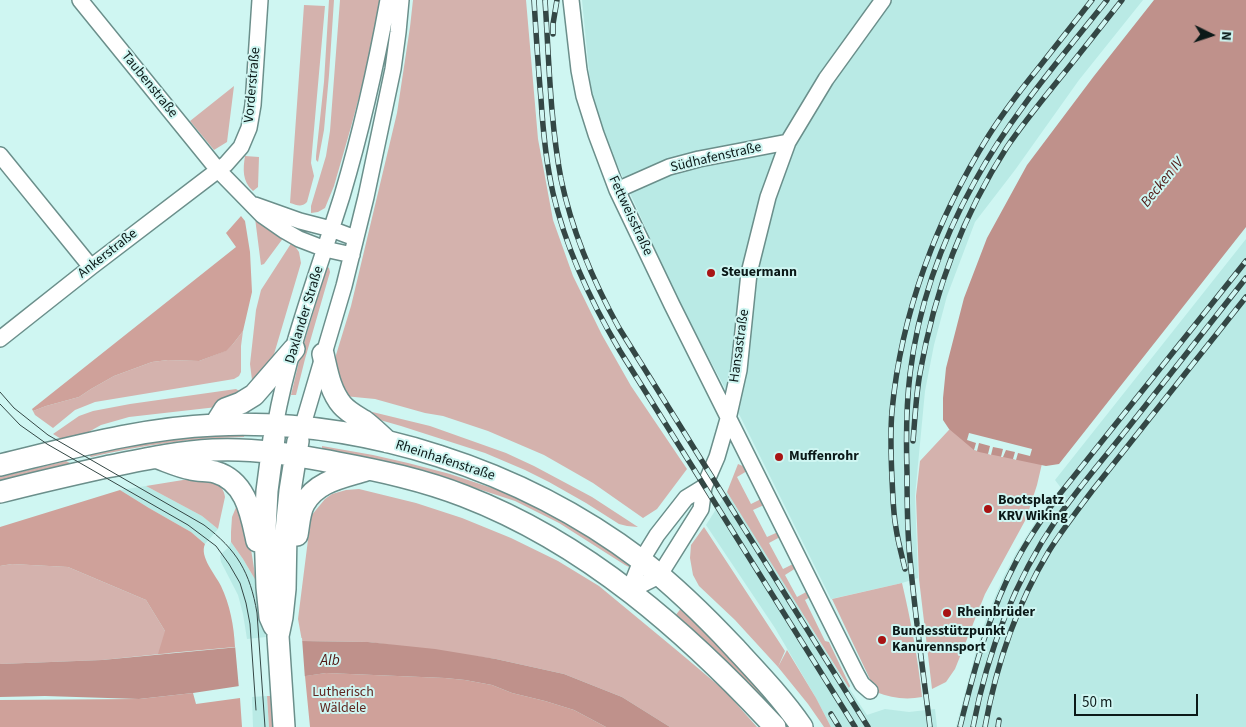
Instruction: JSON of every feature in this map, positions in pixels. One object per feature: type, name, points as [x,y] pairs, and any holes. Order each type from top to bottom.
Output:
[{"type":"main road","points":[[215,425],[225,409],[241,403],[254,394],[294,349]]},
{"type":"main road","points":[[324,354],[330,383],[342,405],[388,442]]},
{"type":"main road","name":"Rheinhafenstraße","points":[[0,465],[146,432],[215,425],[275,426],[329,430],[388,442],[453,460],[515,485],[555,505],[604,534],[641,561],[690,602],[722,634],[760,674],[802,727]]},
{"type":"main road","name":"Daxlander Straße","points":[[275,426],[267,491],[265,530],[282,617],[278,636],[284,727]]},
{"type":"main road","name":"Daxlander Straße","points":[[276,588],[287,523],[295,455],[302,428]]},
{"type":"main road","name":"Rheinhafenstraße","points":[[0,492],[156,457],[213,450],[253,450],[295,455],[370,469],[420,481],[464,496],[502,513],[539,531],[586,560],[629,591],[700,650],[775,727]]},
{"type":"main road","points":[[156,457],[194,470],[216,472],[235,483],[244,495],[250,509],[276,588]]},
{"type":"main road","points":[[276,588],[293,558],[301,513],[309,497],[320,487],[336,479],[370,469]]},
{"type":"street","name":"Taubenstraße","points":[[80,0],[218,170]]},
{"type":"street","name":"Vorderstraße","points":[[218,170],[241,147],[249,128],[253,105],[260,0]]},
{"type":"street","name":"Daxlander Straße","points":[[275,426],[279,405],[314,279],[325,249],[364,119],[388,0]]},
{"type":"street","name":"Daxlander Straße","points":[[302,428],[344,286],[370,179],[393,69],[401,0]]},
{"type":"street","name":"Fettweisstraße","points":[[572,0],[578,61],[584,96],[593,126],[617,190],[728,419]]},
{"type":"street","name":"Hansastraße","points":[[659,576],[701,509],[704,487],[717,457],[739,370],[749,273],[768,197],[788,142],[826,79],[883,0]]},
{"type":"street","name":"Südhafenstraße","points":[[617,190],[668,167],[788,142]]},
{"type":"street","points":[[0,155],[91,267]]},
{"type":"street","points":[[218,170],[262,215],[284,232],[325,249],[352,255]]},
{"type":"street","name":"Ankerstraße","points":[[0,339],[218,170]]},
{"type":"street","points":[[252,204],[356,238]]},
{"type":"street","points":[[728,419],[856,673],[862,684],[870,691]]},
{"type":"street","points":[[629,591],[641,561],[656,535],[686,498],[704,487]]},
{"type":"street","points":[[629,591],[659,576]]},
{"type":"shaded area","points":[[329,0],[334,0],[329,75],[324,130],[318,162],[316,156],[324,82]]},
{"type":"shaded area","points":[[340,0],[383,0],[381,14],[334,186],[325,208],[311,213],[311,206],[326,156],[330,131]]},
{"type":"shaded area","points":[[413,0],[526,0],[538,139],[553,220],[573,276],[602,335],[631,386],[687,469],[657,509],[643,518],[593,483],[544,455],[488,431],[443,416],[375,399],[344,396],[335,375],[336,355],[351,306],[397,113]]},
{"type":"shaded area","points":[[582,0],[1143,0],[1079,80],[1015,170],[975,222],[947,296],[934,345],[925,391],[915,496],[918,578],[831,599],[741,418],[680,304],[611,151],[591,92]]},
{"type":"shaded area","points":[[304,5],[325,6],[311,163],[314,176],[307,202],[299,206],[290,203]]},
{"type":"shaded area","points":[[234,86],[227,142],[214,150],[190,121]]},
{"type":"shaded area","points":[[245,156],[259,157],[258,187],[253,191],[245,179]]},
{"type":"shaded area","points":[[255,218],[284,237],[264,264],[261,265]]},
{"type":"shaded area","points":[[1246,239],[1246,727],[956,727],[987,616],[1016,553],[1036,521],[1061,488],[1055,480]]},
{"type":"shaded area","points":[[292,242],[299,252],[301,263],[272,361],[254,388],[250,364],[256,310],[261,290]]},
{"type":"shaded area","points":[[328,267],[330,272],[296,395],[291,395],[300,357]]},
{"type":"shaded area","points":[[243,331],[241,372],[234,379],[95,402],[75,410],[53,428],[35,415],[33,411],[79,397],[114,376],[152,362],[168,360],[199,361],[225,351]]},
{"type":"shaded area","points":[[236,389],[241,392],[217,407],[129,417],[101,425],[85,434],[63,440],[53,434],[79,416],[93,411]]},
{"type":"shaded area","points":[[356,408],[430,426],[506,453],[592,497],[638,527],[619,524],[549,482],[485,453],[366,416]]},
{"type":"shaded area","points":[[961,417],[1048,438],[1037,485],[1026,519],[985,594],[955,669],[946,682],[932,689],[919,579],[916,496],[920,461]]},
{"type":"shaded area","points":[[245,432],[244,437],[167,443],[91,457],[86,453],[148,440]]},
{"type":"shaded area","points":[[322,446],[408,463],[450,474],[510,494],[568,522],[630,564],[629,567],[559,523],[515,501],[415,470],[322,452]]},
{"type":"shaded area","points":[[66,461],[72,464],[0,481],[0,477]]},
{"type":"shaded area","points":[[738,464],[745,467],[747,471],[737,477],[751,504],[761,499],[764,505],[753,510],[767,537],[778,532],[780,537],[769,543],[783,569],[793,564],[796,568],[785,575],[797,597],[808,591],[810,597],[805,600],[825,641],[829,642],[850,686],[849,688],[727,492]]},
{"type":"shaded area","points":[[200,479],[217,484],[224,493],[225,497],[218,529],[202,516],[146,486],[183,480]]},
{"type":"shaded area","points":[[146,486],[202,516],[218,529],[205,544],[191,532],[120,490]]},
{"type":"shaded area","points":[[359,489],[416,503],[462,518],[511,538],[558,561],[599,586],[680,653],[725,691],[757,727],[670,727],[622,697],[564,674],[496,659],[368,642],[302,641],[298,619],[311,516],[325,499],[332,494]]},
{"type":"shaded area","points":[[727,492],[867,715],[885,709],[909,712],[935,709],[937,727],[831,727],[775,628],[706,525]]},
{"type":"shaded area","points":[[237,505],[248,530],[256,581],[231,542],[232,517]]},
{"type":"shaded area","points":[[704,527],[785,651],[778,667],[735,620],[699,586],[693,575],[690,558],[691,545]]},
{"type":"shaded area","points":[[231,542],[256,581],[266,637],[247,639],[238,595],[221,562],[220,556]]},
{"type":"shaded area","points":[[12,564],[68,567],[146,600],[165,631],[170,653],[102,660],[0,664],[0,566]]},
{"type":"shaded area","name":"Bundesstützpunkt Kanurennsport","points":[[902,583],[914,640],[922,697],[916,698],[899,698],[876,692],[832,599]]},
{"type":"shaded area","points":[[682,607],[748,675],[791,727],[787,727],[765,702],[675,616]]},
{"type":"shaded area","points":[[787,650],[831,727],[824,727],[778,667]]},
{"type":"shaded area","points":[[267,696],[269,727],[253,727],[252,697]]},
{"type":"shaded area","points":[[267,696],[272,696],[274,727],[269,727]]},
{"type":"green space","points":[[241,216],[245,221],[250,252],[252,292],[243,331],[226,351],[199,361],[168,360],[152,362],[114,376],[79,397],[33,411],[32,409],[236,247],[226,233]]},
{"type":"green space","points":[[120,490],[191,532],[205,544],[204,554],[206,560],[221,586],[229,608],[233,623],[235,647],[158,654],[165,631],[146,600],[68,567],[12,564],[0,566],[0,527]]},
{"type":"green space","name":"Lutherisch Wäldele","points":[[326,673],[445,678],[492,685],[512,693],[574,710],[606,727],[310,727],[305,676]]},
{"type":"green space","points":[[193,693],[196,704],[240,698],[242,727],[0,727],[0,700],[139,699]]},
{"type":"water","name":"Becken IV","points":[[1154,0],[1246,0],[1246,227],[1059,464],[1046,466],[979,452],[949,429],[943,420],[943,398],[946,368],[964,298],[987,238],[1027,165]]},
{"type":"water","name":"Alb","points":[[302,641],[368,642],[435,649],[496,659],[564,674],[622,697],[670,727],[606,727],[574,710],[545,701],[512,693],[492,685],[445,678],[326,673],[139,699],[45,696],[0,697],[0,664],[102,660]]},
{"type":"pier","points":[[969,433],[1032,449],[1030,456],[1018,453],[1016,460],[1013,459],[1015,452],[1006,450],[1003,457],[1001,457],[1003,449],[993,447],[991,455],[988,454],[990,446],[979,443],[977,451],[974,450],[976,443],[967,440]]},
{"type":"pier","points":[[302,638],[305,679],[239,689],[235,645]]},
{"type":"tram line","points":[[0,392],[14,408],[48,435],[204,525],[233,553],[246,574],[257,613],[265,727]]},
{"type":"tram line","points":[[0,404],[20,425],[47,444],[188,525],[216,546],[240,583],[246,603],[250,624],[256,710]]},
{"type":"railway","points":[[534,0],[548,170],[558,214],[580,275],[620,351],[855,727]]},
{"type":"railway","points":[[545,0],[552,112],[557,157],[571,218],[592,274],[619,328],[868,727]]},
{"type":"railway","points":[[553,34],[557,0]]},
{"type":"railway","points":[[905,569],[895,522],[891,420],[904,338],[924,267],[953,199],[989,135],[1017,95],[1092,0]]},
{"type":"railway","points":[[930,727],[909,548],[906,435],[910,374],[925,299],[952,227],[989,157],[1020,110],[1107,0]]},
{"type":"railway","points":[[913,441],[919,381],[926,343],[942,284],[964,227],[991,173],[1007,147],[1122,0]]},
{"type":"railway","points":[[960,727],[990,621],[1007,580],[1027,543],[1059,495],[1246,261]]},
{"type":"railway","points":[[973,727],[986,673],[1004,619],[1027,568],[1041,544],[1074,496],[1246,278]]},
{"type":"railway","points":[[985,727],[995,681],[1009,636],[1027,592],[1049,551],[1092,491],[1246,297]]},
{"type":"railway","points":[[831,714],[839,727]]},
{"type":"railway","points":[[998,727],[999,720]]},
{"type":"place","name":"Steuermann","points":[[711,273]]},
{"type":"place","name":"Muffenrohr","points":[[779,457]]},
{"type":"place","name":"Bootsplatz KRV Wiking","points":[[988,509]]},
{"type":"place","name":"Rheinbrüder","points":[[947,613]]},
{"type":"place","name":"Bundesstützpunkt Kanurennsport","points":[[882,640]]}]
